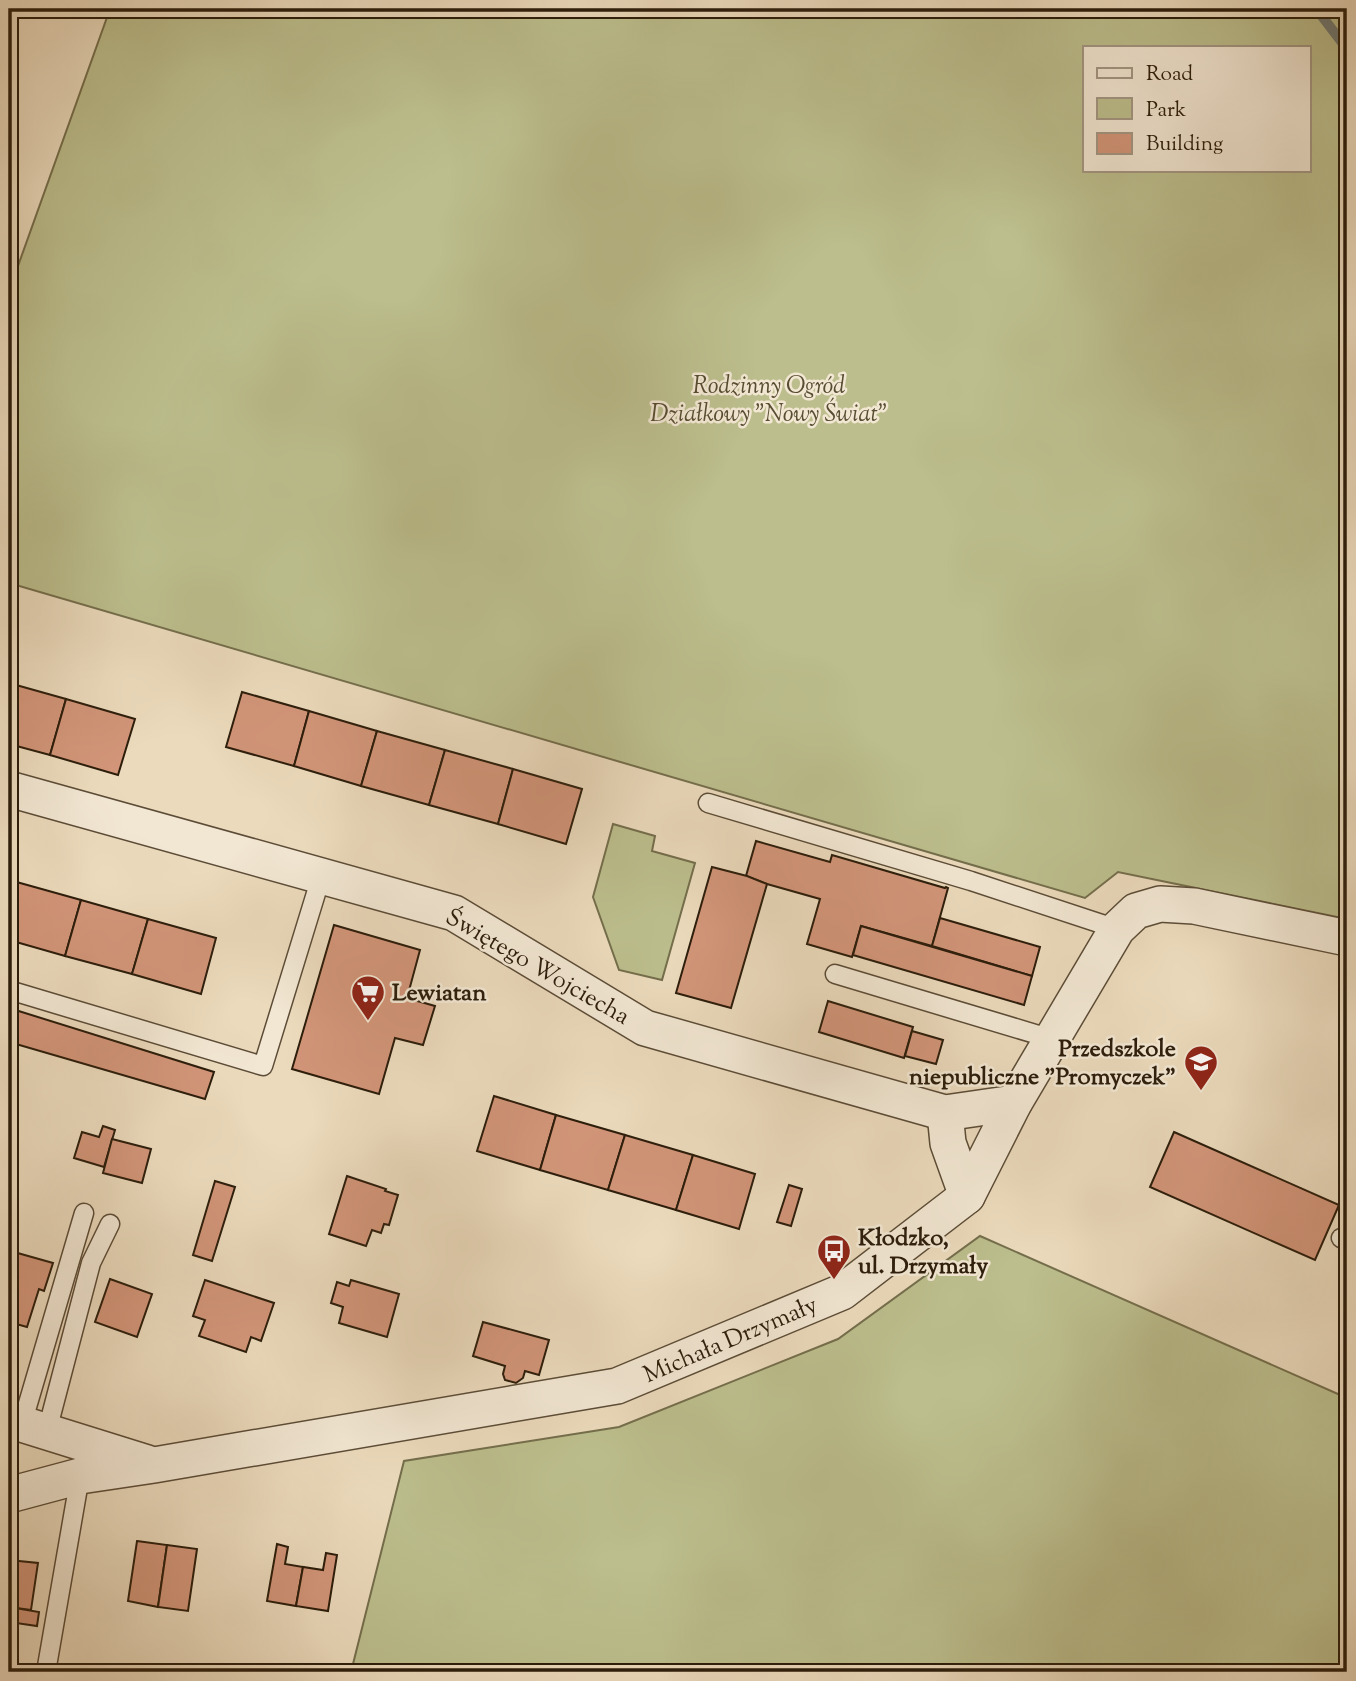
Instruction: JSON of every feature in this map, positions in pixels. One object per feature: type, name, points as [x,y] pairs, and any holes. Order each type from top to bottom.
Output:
[{"type":"street","name":"Świętego Wojciecha","points":[[9,789],[454,913],[645,1028],[945,1113],[1014,1103]]},
{"type":"street","name":"Michała Drzymały","points":[[26,1425],[154,1465],[617,1387],[842,1292],[967,1196],[1014,1103],[1117,929],[1136,911],[1160,904],[1194,906],[1347,938]]},
{"type":"street","points":[[945,1113],[948,1143],[967,1196]]},
{"type":"street","points":[[9,1495],[80,1476],[154,1465]]},
{"type":"lane","points":[[708,803],[971,881],[1117,929]]},
{"type":"lane","points":[[9,990],[263,1066],[321,877]]},
{"type":"lane","points":[[835,974],[1052,1039]]},
{"type":"lane","points":[[26,1425],[84,1213]]},
{"type":"lane","points":[[26,1425],[110,1224]]},
{"type":"lane","points":[[46,1672],[80,1476]]},
{"type":"green space","name":"Rodzinny Ogród Działkowy \"Nowy Świat\"","points":[[110,9],[1347,9],[1347,919],[1118,872],[1085,898],[9,583],[9,291]]},
{"type":"green space","points":[[613,824],[655,836],[652,851],[695,863],[662,980],[619,970],[593,897]]},
{"type":"green space","points":[[980,1236],[1347,1398],[1347,1672],[351,1672],[404,1461],[619,1427],[838,1339]]},
{"type":"building","points":[[9,683],[66,699],[50,755],[9,744]]},
{"type":"building","points":[[242,692],[309,711],[294,766],[226,747]]},
{"type":"building","points":[[66,699],[135,719],[118,775],[50,755]]},
{"type":"building","points":[[309,711],[377,731],[361,786],[294,766]]},
{"type":"building","points":[[377,731],[445,750],[429,805],[361,786]]},
{"type":"building","points":[[445,750],[513,769],[498,824],[429,805]]},
{"type":"building","points":[[513,769],[582,789],[566,844],[498,824]]},
{"type":"building","points":[[756,841],[830,862],[832,855],[948,888],[932,946],[861,926],[852,957],[807,944],[820,899],[746,876]]},
{"type":"building","points":[[712,867],[767,884],[731,1008],[676,993]]},
{"type":"building","points":[[13,881],[81,900],[65,956],[9,940],[9,895]]},
{"type":"building","points":[[81,900],[148,919],[132,974],[65,956]]},
{"type":"building","points":[[940,918],[1040,947],[1032,976],[932,946]]},
{"type":"building","points":[[148,919],[216,938],[201,994],[132,974]]},
{"type":"building","name":"Lewiatan","points":[[334,925],[420,950],[407,998],[435,1006],[423,1045],[395,1038],[379,1094],[292,1069]]},
{"type":"building","points":[[861,926],[1032,976],[1024,1005],[853,955]]},
{"type":"building","points":[[828,1001],[913,1027],[904,1058],[819,1032]]},
{"type":"building","points":[[9,1008],[214,1072],[205,1099],[9,1042]]},
{"type":"building","points":[[912,1031],[943,1040],[936,1064],[905,1056]]},
{"type":"building","points":[[494,1096],[556,1115],[540,1170],[477,1151]]},
{"type":"building","points":[[556,1115],[625,1135],[608,1190],[540,1170]]},
{"type":"building","points":[[103,1126],[115,1130],[104,1167],[74,1158],[82,1132],[99,1137]]},
{"type":"building","points":[[1174,1132],[1339,1205],[1315,1260],[1150,1187]]},
{"type":"building","points":[[625,1135],[693,1155],[676,1210],[608,1190]]},
{"type":"building","points":[[112,1139],[151,1149],[142,1183],[103,1173]]},
{"type":"building","points":[[693,1155],[755,1174],[739,1229],[676,1210]]},
{"type":"building","points":[[347,1176],[398,1195],[389,1225],[384,1224],[381,1233],[372,1230],[366,1246],[329,1234]]},
{"type":"building","points":[[215,1181],[235,1187],[212,1261],[193,1255]]},
{"type":"building","points":[[789,1185],[802,1189],[791,1226],[777,1222]]},
{"type":"building","points":[[14,1252],[53,1263],[44,1291],[39,1289],[27,1327],[9,1322],[9,1269]]},
{"type":"building","points":[[110,1279],[152,1294],[137,1337],[95,1322]]},
{"type":"building","points":[[205,1280],[274,1303],[261,1341],[251,1337],[246,1352],[199,1336],[205,1320],[193,1316]]},
{"type":"building","points":[[351,1280],[399,1294],[387,1337],[339,1323],[343,1307],[331,1303],[337,1282],[349,1286]]},
{"type":"building","points":[[483,1322],[549,1340],[539,1375],[525,1371],[523,1378],[516,1383],[505,1380],[505,1366],[473,1356]]},
{"type":"building","points":[[137,1541],[167,1545],[158,1607],[128,1601]]},
{"type":"building","points":[[277,1544],[288,1547],[285,1564],[303,1567],[296,1606],[267,1601]]},
{"type":"building","points":[[167,1545],[197,1549],[188,1611],[158,1607]]},
{"type":"building","points":[[326,1553],[337,1555],[328,1611],[296,1606],[303,1567],[323,1570]]},
{"type":"building","points":[[9,1560],[38,1563],[31,1610],[9,1607]]},
{"type":"building","points":[[9,1607],[39,1612],[37,1626],[9,1622]]},
{"type":"waterway","points":[[1318,11],[1347,49]]},
{"type":"place","name":"Lewiatan","points":[[368,1022]]},
{"type":"place","name":"Przedszkole niepubliczne \"Promyczek\"","points":[[1201,1092]]},
{"type":"place","name":"Kłodzko, ul. Drzymały","points":[[834,1281]]}]
